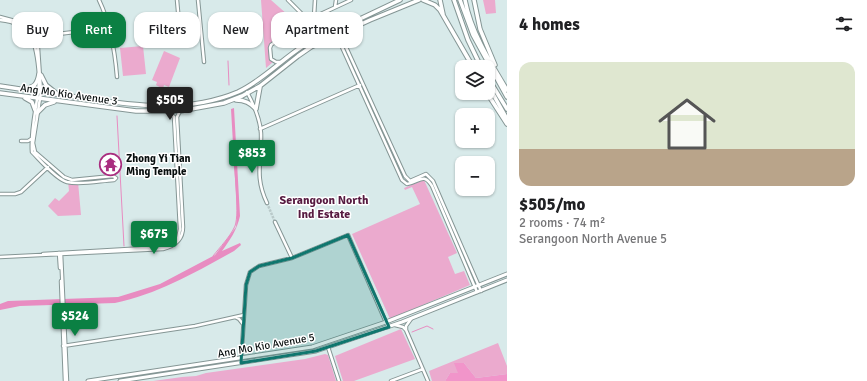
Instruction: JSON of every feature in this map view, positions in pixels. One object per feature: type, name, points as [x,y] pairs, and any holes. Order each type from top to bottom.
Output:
[{"type":"highway","name":"Ang Mo Kio Avenue 3","points":[[363,18],[400,0]]},
{"type":"highway","name":"Ang Mo Kio Avenue 3","points":[[363,24],[419,0]]},
{"type":"highway","points":[[423,0],[435,5],[469,60]]},
{"type":"highway","points":[[440,0],[444,19]]},
{"type":"highway","points":[[454,0],[461,22],[477,60]]},
{"type":"highway","points":[[460,0],[464,3],[473,28],[507,90]]},
{"type":"highway","points":[[474,0],[480,29],[498,75]]},
{"type":"highway","points":[[464,3],[473,35],[507,97]]},
{"type":"highway","name":"Ang Mo Kio Avenue 3","points":[[0,86],[128,104],[174,106],[198,104],[222,98],[245,88],[301,48]]},
{"type":"highway","name":"Ang Mo Kio Avenue 3","points":[[0,93],[127,111],[180,111],[235,100],[260,86],[308,49]]},
{"type":"highway","points":[[21,89],[36,85],[40,75]]},
{"type":"highway","points":[[40,75],[46,84],[57,94]]},
{"type":"highway","points":[[256,109],[260,86]]},
{"type":"highway","points":[[495,89],[507,109]]},
{"type":"highway","points":[[20,96],[30,100],[36,112],[45,105],[58,101]]},
{"type":"highway","points":[[495,97],[507,119]]},
{"type":"highway","points":[[89,106],[89,101],[91,99]]},
{"type":"highway","points":[[235,100],[244,101],[251,104],[256,109]]},
{"type":"highway","points":[[492,100],[507,124]]},
{"type":"main road","name":"Ang Mo Kio Avenue 5","points":[[120,381],[141,380],[312,347],[386,322],[507,274]]},
{"type":"main road","name":"Ang Mo Kio Avenue 5","points":[[88,381],[159,370],[309,352],[395,325],[507,280]]},
{"type":"main road","points":[[159,370],[163,375]]},
{"type":"street","points":[[99,0],[105,12]]},
{"type":"street","points":[[177,0],[178,12]]},
{"type":"street","points":[[198,0],[199,12]]},
{"type":"street","points":[[288,0],[300,12]]},
{"type":"street","points":[[293,5],[294,0]]},
{"type":"street","points":[[314,12],[315,0]]},
{"type":"street","points":[[335,8],[336,0]]},
{"type":"street","points":[[327,12],[351,0]]},
{"type":"street","points":[[0,19],[12,21]]},
{"type":"street","points":[[200,20],[204,62]]},
{"type":"street","points":[[271,45],[271,59],[276,62],[280,62]]},
{"type":"street","points":[[36,48],[40,75],[40,92],[36,112],[32,139],[32,152],[48,166],[64,178],[72,180],[109,176],[116,178],[76,183],[66,182],[57,177],[48,166],[35,152],[33,143],[36,112]]},
{"type":"street","points":[[113,48],[116,77]]},
{"type":"street","points":[[344,48],[407,179],[410,181],[426,174],[433,181],[481,291]]},
{"type":"street","points":[[260,129],[361,84]]},
{"type":"street","points":[[361,84],[402,180],[407,184],[425,178],[432,186],[477,292]]},
{"type":"street","points":[[245,88],[256,109],[260,129],[259,180],[261,190],[267,203]]},
{"type":"street","points":[[0,257],[163,249],[172,247],[177,243],[182,235],[183,227],[177,117],[180,111]]},
{"type":"street","points":[[60,254],[163,247],[175,242],[180,234],[180,219],[174,118],[169,112]]},
{"type":"street","points":[[21,141],[28,141],[32,139]]},
{"type":"street","points":[[0,194],[20,192],[48,166]]},
{"type":"street","points":[[275,222],[292,258]]},
{"type":"street","points":[[241,361],[246,285],[250,272],[259,266],[292,258],[348,234],[388,327]]},
{"type":"street","points":[[60,254],[66,381]]},
{"type":"street","points":[[476,278],[484,283]]},
{"type":"street","points":[[469,289],[472,294]]},
{"type":"street","points":[[64,346],[195,326],[244,315]]},
{"type":"street","points":[[233,317],[239,319],[243,325]]},
{"type":"street","points":[[406,330],[411,319]]},
{"type":"street","points":[[395,325],[403,327],[406,330],[428,381]]},
{"type":"street","points":[[328,347],[339,381]]},
{"type":"street","points":[[391,381],[423,370]]},
{"type":"highlighted area","points":[[348,235],[389,327],[316,351],[241,363],[246,285],[250,272],[259,266],[292,258]]},
{"type":"shaded area","points":[[261,0],[271,0],[285,12],[271,12],[271,43],[269,45],[270,58],[273,62],[266,68],[263,12]]},
{"type":"shaded area","points":[[483,0],[495,0],[496,13],[486,14]]},
{"type":"shaded area","points":[[120,48],[143,48],[146,74],[123,76]]},
{"type":"shaded area","points":[[164,51],[180,58],[169,87],[164,85],[163,89],[156,85],[157,82],[152,80]]},
{"type":"shaded area","points":[[234,108],[240,216],[235,230],[222,251],[240,243],[241,245],[234,251],[176,282],[131,299],[115,303],[20,306],[0,310],[0,304],[8,301],[118,297],[160,284],[215,255],[236,227],[237,214],[231,109]]},
{"type":"shaded area","points":[[424,180],[457,253],[448,257],[455,274],[464,271],[470,285],[390,319],[352,234],[420,204],[412,187],[405,190],[404,188]]},
{"type":"shaded area","points":[[68,181],[78,182],[81,215],[58,216],[48,206],[55,198],[59,201],[69,191]]},
{"type":"shaded area","points":[[401,329],[415,359],[354,381],[343,381],[335,356]]},
{"type":"shaded area","points":[[498,343],[507,366],[507,374],[476,378],[464,363],[455,363],[459,373],[450,373],[445,381],[432,381],[429,371]]},
{"type":"shaded area","points":[[325,354],[328,355],[336,381],[153,381],[196,376],[206,373],[305,359]]},
{"type":"shaded area","points":[[454,363],[464,363],[476,378],[507,374],[507,381],[445,381],[450,373],[458,373]]},
{"type":"waterway","points":[[228,61],[229,85]]},
{"type":"waterway","points":[[117,116],[124,246]]},
{"type":"waterway","points":[[213,256],[225,242],[235,226],[237,200],[233,148]]},
{"type":"waterway","points":[[412,332],[427,326],[433,329]]},
{"type":"tunnel","points":[[267,203],[275,222]]},
{"type":"place","name":"Zhong Yi Tian Ming Temple","points":[[111,164]]},
{"type":"district","name":"Serangoon North Ind Estate","points":[[324,207]]}]
